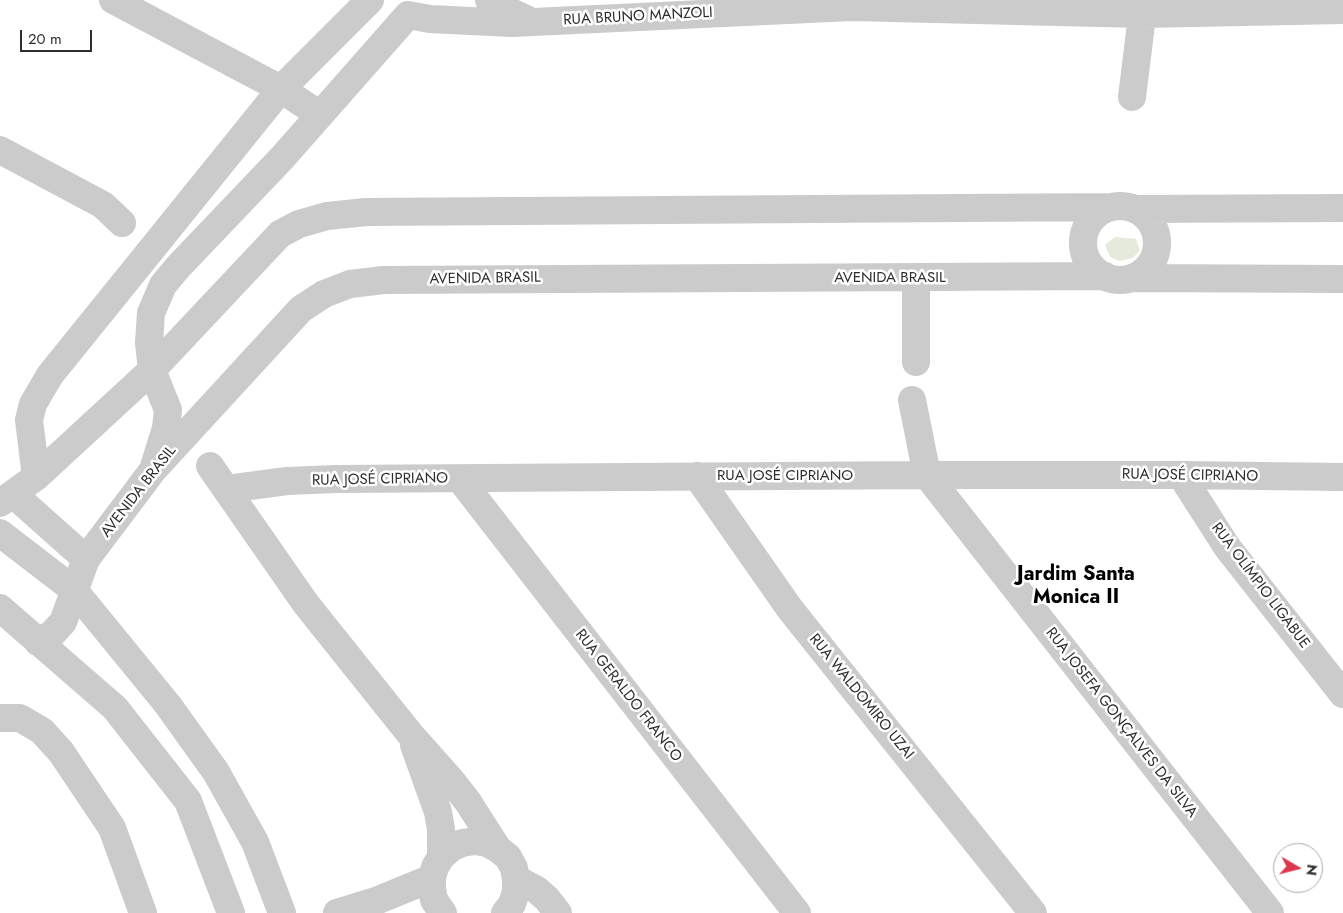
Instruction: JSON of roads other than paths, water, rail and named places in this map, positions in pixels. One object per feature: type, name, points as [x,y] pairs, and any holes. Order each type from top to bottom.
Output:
[{"type":"street","points":[[113,0],[281,89],[320,115]]},
{"type":"street","points":[[36,478],[29,420],[32,404],[50,375],[281,89],[370,0]]},
{"type":"street","points":[[153,470],[166,428],[168,410],[152,370],[149,343],[152,313],[164,285],[178,267],[282,158],[320,115],[397,8],[423,8],[435,0]]},
{"type":"street","name":"RUA BRUNO MANZOLI","points":[[489,0],[532,22]]},
{"type":"street","name":"RUA BRUNO MANZOLI","points":[[397,8],[430,19],[512,23],[852,4],[1143,7],[1219,5],[1343,10]]},
{"type":"street","points":[[1132,96],[1143,7]]},
{"type":"street","points":[[0,150],[103,205],[122,223]]},
{"type":"street","points":[[1132,278],[1146,270],[1153,260],[1157,248],[1157,236],[1153,224],[1145,215],[1123,208],[1101,212],[1092,220],[1086,230],[1085,254],[1091,265],[1100,274],[1111,279],[1343,279]]},
{"type":"street","points":[[86,559],[6,499],[36,478],[152,370],[280,234],[299,224],[327,216],[366,212],[1343,208]]},
{"type":"street","name":"AVENIDA BRASIL","points":[[38,642],[52,634],[64,622],[86,559],[153,470],[301,309],[324,294],[350,284],[384,280],[1105,276]]},
{"type":"street","points":[[916,278],[916,362]]},
{"type":"street","name":"RUA JOSEFA GONÇALVES DA SILVA","points":[[912,400],[927,475],[1270,913]]},
{"type":"street","points":[[210,466],[306,604],[410,734],[468,802],[498,849]]},
{"type":"street","name":"RUA JOSÉ CIPRIANO","points":[[227,489],[287,481],[336,479],[927,475],[1181,475],[1343,478]]},
{"type":"street","name":"RUA OLÍMPIO LIGABUE","points":[[1181,475],[1227,547],[1343,694]]},
{"type":"street","name":"RUA WALDOMIRO UZAI","points":[[697,476],[790,609],[1033,913]]},
{"type":"street","name":"RUA GERALDO FRANCO","points":[[460,479],[796,913]]},
{"type":"street","points":[[0,533],[74,590],[168,705],[216,772],[255,842],[282,913]]},
{"type":"street","points":[[0,608],[114,708],[188,801],[231,913]]},
{"type":"street","points":[[10,718],[42,731],[61,752],[112,828],[139,912]]},
{"type":"street","points":[[410,734],[438,812],[441,829],[437,868],[432,889],[434,900],[443,913]]},
{"type":"street","points":[[337,913],[376,901],[437,868],[451,848],[468,842],[487,843],[498,849],[508,858],[514,868],[516,892],[512,904],[505,913]]},
{"type":"street","points":[[516,879],[525,882],[542,894],[558,913]]},
{"type":"street","points":[[514,913],[541,910],[558,913]]},
{"type":"district","name":"Jardim Santa Monica II","points":[[1076,586]]}]
